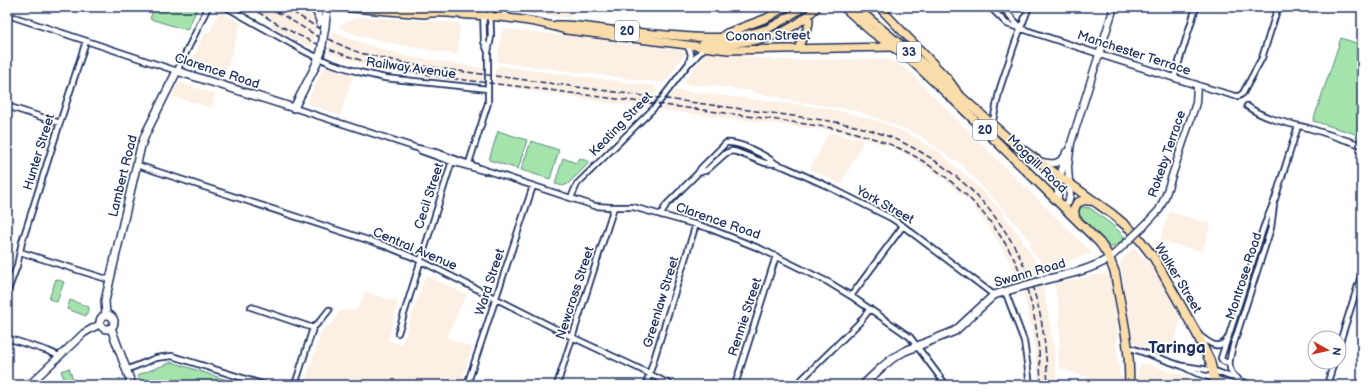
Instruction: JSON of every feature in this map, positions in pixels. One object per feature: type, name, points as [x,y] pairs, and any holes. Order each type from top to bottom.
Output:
[{"type":"highway","name":"Moggill Road","points":[[844,7],[868,28],[908,58],[959,105],[1100,244],[1110,258],[1115,273],[1128,347],[1129,385]]},
{"type":"highway","name":"Moggill Road","points":[[855,7],[1024,151],[1095,201]]},
{"type":"highway","points":[[1076,219],[1074,210],[1077,203],[1084,200],[1095,201]]},
{"type":"highway","name":"Walker Street","points":[[1095,201],[1121,220],[1145,246],[1160,268],[1208,356],[1216,382]]},
{"type":"main road","points":[[312,7],[317,12],[323,25]]},
{"type":"main road","points":[[294,108],[320,54],[323,37],[323,25],[327,7]]},
{"type":"main road","name":"Coonan Street","points":[[340,7],[424,14],[436,12],[486,16],[552,26],[566,30],[728,50],[894,47]]},
{"type":"main road","name":"Coonan Street","points":[[425,7],[436,12]]},
{"type":"main road","points":[[720,38],[726,33],[767,18],[785,7]]},
{"type":"main road","name":"Coonan Street","points":[[552,26],[567,24],[611,30],[702,38],[720,38],[768,28],[789,17],[803,7]]},
{"type":"main road","name":"Coonan Street","points":[[643,40],[650,38],[720,44],[739,44],[759,41],[777,35],[808,16],[817,7]]},
{"type":"main road","name":"Moggill Road","points":[[879,7],[948,79],[963,98]]},
{"type":"main road","points":[[789,17],[796,14],[808,16],[810,19],[799,48]]},
{"type":"main road","name":"Clarence Road","points":[[177,71],[294,108]]},
{"type":"main road","name":"Lambert Road","points":[[106,315],[105,301],[142,141],[177,71]]},
{"type":"main road","name":"Swann Road","points":[[863,385],[893,358],[955,331],[994,295],[1048,279],[1087,270],[1110,258]]},
{"type":"main road","points":[[106,315],[114,319],[114,324],[111,328],[104,329],[100,324],[100,319],[106,315]]},
{"type":"main road","points":[[111,328],[132,385]]},
{"type":"street","name":"Lambert Road","points":[[177,71],[208,7]]},
{"type":"street","name":"Railway Avenue","points":[[226,7],[303,51],[320,54],[330,63],[386,78],[488,89]]},
{"type":"street","points":[[468,165],[487,105],[488,52],[491,37],[483,7]]},
{"type":"street","points":[[488,52],[484,43],[486,16],[490,7]]},
{"type":"street","points":[[501,7],[507,16],[515,20]]},
{"type":"street","name":"Manchester Terrace","points":[[990,7],[1007,24],[1174,78],[1235,96],[1241,95],[1246,91],[1262,58],[1278,7]]},
{"type":"street","name":"Manchester Terrace","points":[[1002,7],[1021,28]]},
{"type":"street","points":[[992,125],[1008,63],[1029,7]]},
{"type":"street","points":[[1066,153],[1057,191],[1060,203],[1066,204],[1070,199],[1068,161],[1071,143],[1114,7]]},
{"type":"street","points":[[1174,78],[1196,7]]},
{"type":"street","name":"Clarence Road","points":[[14,17],[177,71]]},
{"type":"street","name":"Hunter Street","points":[[7,293],[17,266],[20,252],[86,40]]},
{"type":"street","points":[[687,45],[691,54],[689,63]]},
{"type":"street","name":"Keating Street","points":[[571,198],[577,184],[656,106],[689,63],[692,62],[702,49],[706,48]]},
{"type":"street","name":"Rokeby Terrace","points":[[1110,258],[1159,210],[1165,197],[1196,103],[1197,85]]},
{"type":"street","points":[[7,106],[60,122]]},
{"type":"street","points":[[1246,106],[1259,113],[1362,145]]},
{"type":"street","name":"Clarence Road","points":[[294,108],[413,147],[432,156],[453,160],[595,206],[633,207],[696,224],[736,238],[828,282],[870,309],[910,337],[946,385]]},
{"type":"street","name":"Montrose Road","points":[[1230,359],[1229,362],[1226,362],[1221,358],[1298,126]]},
{"type":"street","name":"York Street","points":[[661,215],[666,205],[723,145],[729,142],[768,158],[776,164],[825,185],[891,218],[994,295]]},
{"type":"street","points":[[1038,162],[1056,164],[1066,153],[1071,143]]},
{"type":"street","name":"York Street","points":[[698,173],[707,170],[726,153],[732,151],[765,163],[776,164]]},
{"type":"street","name":"Cecil Street","points":[[398,333],[453,160]]},
{"type":"street","name":"Central Avenue","points":[[137,165],[386,246],[496,298],[572,337],[638,367],[671,385]]},
{"type":"street","name":"Ward Street","points":[[467,385],[533,186]]},
{"type":"street","name":"Montrose Road","points":[[1238,379],[1233,376],[1230,370],[1230,359],[1271,228],[1275,199]]},
{"type":"street","name":"Newcross Street","points":[[556,385],[614,207]]},
{"type":"street","name":"Greenlaw Street","points":[[646,385],[696,224]]},
{"type":"street","points":[[851,296],[903,226]]},
{"type":"street","points":[[20,252],[110,280]]},
{"type":"street","name":"Rennie Street","points":[[735,385],[776,256]]},
{"type":"street","points":[[1344,330],[1362,273]]},
{"type":"street","points":[[1004,291],[1024,341],[1030,385]]},
{"type":"street","points":[[251,307],[313,328]]},
{"type":"street","points":[[796,385],[859,323],[870,309]]},
{"type":"street","points":[[295,385],[313,328],[329,310]]},
{"type":"street","points":[[29,385],[84,333],[100,324]]},
{"type":"street","name":"Montrose Road","points":[[1197,334],[1209,342],[1217,345],[1225,342],[1229,335]]},
{"type":"street","points":[[7,338],[59,356]]},
{"type":"street","points":[[1128,347],[1182,366],[1216,382],[1235,385]]},
{"type":"street","points":[[126,370],[156,358],[172,356],[265,385]]},
{"type":"street","points":[[1182,366],[1213,370],[1251,385]]},
{"type":"street","points":[[1327,385],[1332,370]]},
{"type":"shaded area","points":[[246,7],[298,7],[309,13],[313,18],[315,28],[312,47],[311,48],[270,27],[272,23]]},
{"type":"shaded area","points":[[535,7],[566,7],[573,14],[569,18],[535,13]]},
{"type":"shaded area","points":[[219,11],[241,23],[224,78],[191,67],[190,64],[205,33],[209,34]]},
{"type":"shaded area","points":[[360,17],[460,23],[457,55],[359,36],[339,27],[339,25]]},
{"type":"shaded area","points":[[505,29],[687,51],[664,83],[497,62],[501,33]]},
{"type":"shaded area","points":[[331,31],[356,41],[405,56],[483,68],[483,83],[380,70],[328,53]]},
{"type":"shaded area","points":[[707,52],[778,60],[887,59],[900,65],[909,71],[1092,253],[1047,268],[1030,249],[1031,242],[996,201],[957,160],[954,160],[919,135],[910,131],[858,111],[782,99],[781,97],[752,93],[752,91],[683,84]]},
{"type":"shaded area","points":[[500,66],[655,86],[657,91],[649,104],[644,108],[495,85],[495,71],[497,67]]},
{"type":"shaded area","points":[[327,67],[353,75],[340,115],[310,105],[307,102],[323,69]]},
{"type":"shaded area","points":[[179,82],[215,94],[212,108],[172,96]]},
{"type":"shaded area","points":[[674,90],[826,108],[884,123],[909,134],[939,152],[969,178],[999,208],[1036,262],[1040,277],[1020,282],[997,239],[971,203],[946,181],[913,158],[892,147],[841,132],[661,110]]},
{"type":"shaded area","points":[[829,133],[864,140],[841,184],[810,169]]},
{"type":"shaded area","points":[[1169,212],[1211,224],[1202,252],[1160,240]]},
{"type":"shaded area","points":[[1134,247],[1154,268],[1181,319],[1170,354],[1150,347],[1137,345],[1133,342],[1120,262]]},
{"type":"shaded area","points":[[1106,273],[1111,278],[1118,333],[1116,340],[1119,373],[1124,380],[1123,385],[1087,385],[1087,377],[1059,368],[1059,308],[1054,284]]},
{"type":"shaded area","points":[[427,276],[467,295],[447,338],[472,348],[460,385],[304,385],[322,330],[334,322],[339,311],[356,310],[366,292],[398,302],[388,340],[402,345],[423,282]]},
{"type":"shaded area","points":[[1043,285],[1053,342],[1057,385],[1039,385],[1032,329],[1023,291]]},
{"type":"shaded area","points":[[1141,364],[1147,364],[1194,379],[1201,385],[1137,385],[1138,370]]},
{"type":"green space","points":[[154,7],[198,7],[187,30],[150,19]]},
{"type":"green space","points":[[508,7],[535,7],[535,13],[511,9]]},
{"type":"green space","points":[[1341,38],[1362,45],[1362,136],[1313,121]]},
{"type":"green space","points":[[498,131],[527,140],[518,169],[489,160]]},
{"type":"green space","points":[[531,141],[559,150],[550,179],[521,170]]},
{"type":"green space","points":[[563,158],[576,163],[579,158],[590,162],[568,184],[563,186],[555,184]]},
{"type":"green space","points":[[1078,206],[1090,208],[1125,237],[1117,245],[1110,248],[1080,216],[1078,213]]},
{"type":"green space","points":[[56,279],[64,282],[57,302],[49,299]]},
{"type":"green space","points":[[70,300],[89,307],[86,316],[67,309]]},
{"type":"green space","points":[[172,362],[242,385],[142,385],[138,375]]},
{"type":"green space","points":[[69,368],[75,385],[66,385],[61,371]]},
{"type":"railway","points":[[251,7],[292,32],[322,46],[367,62],[390,68],[461,80],[737,114],[845,130],[873,138],[899,148],[936,170],[955,185],[989,220],[1003,240],[1015,261],[1025,284],[1032,307],[1036,326],[1041,385]]},
{"type":"railway","points":[[269,7],[324,40]]},
{"type":"railway","points":[[285,7],[329,35]]},
{"type":"railway","points":[[321,35],[360,53],[414,65],[830,121],[882,134],[908,145],[933,159],[956,176],[976,195],[995,217],[1011,240],[1024,265],[1037,303],[1044,338],[1048,385]]},
{"type":"district","name":"Taringa","points":[[1177,348]]}]
